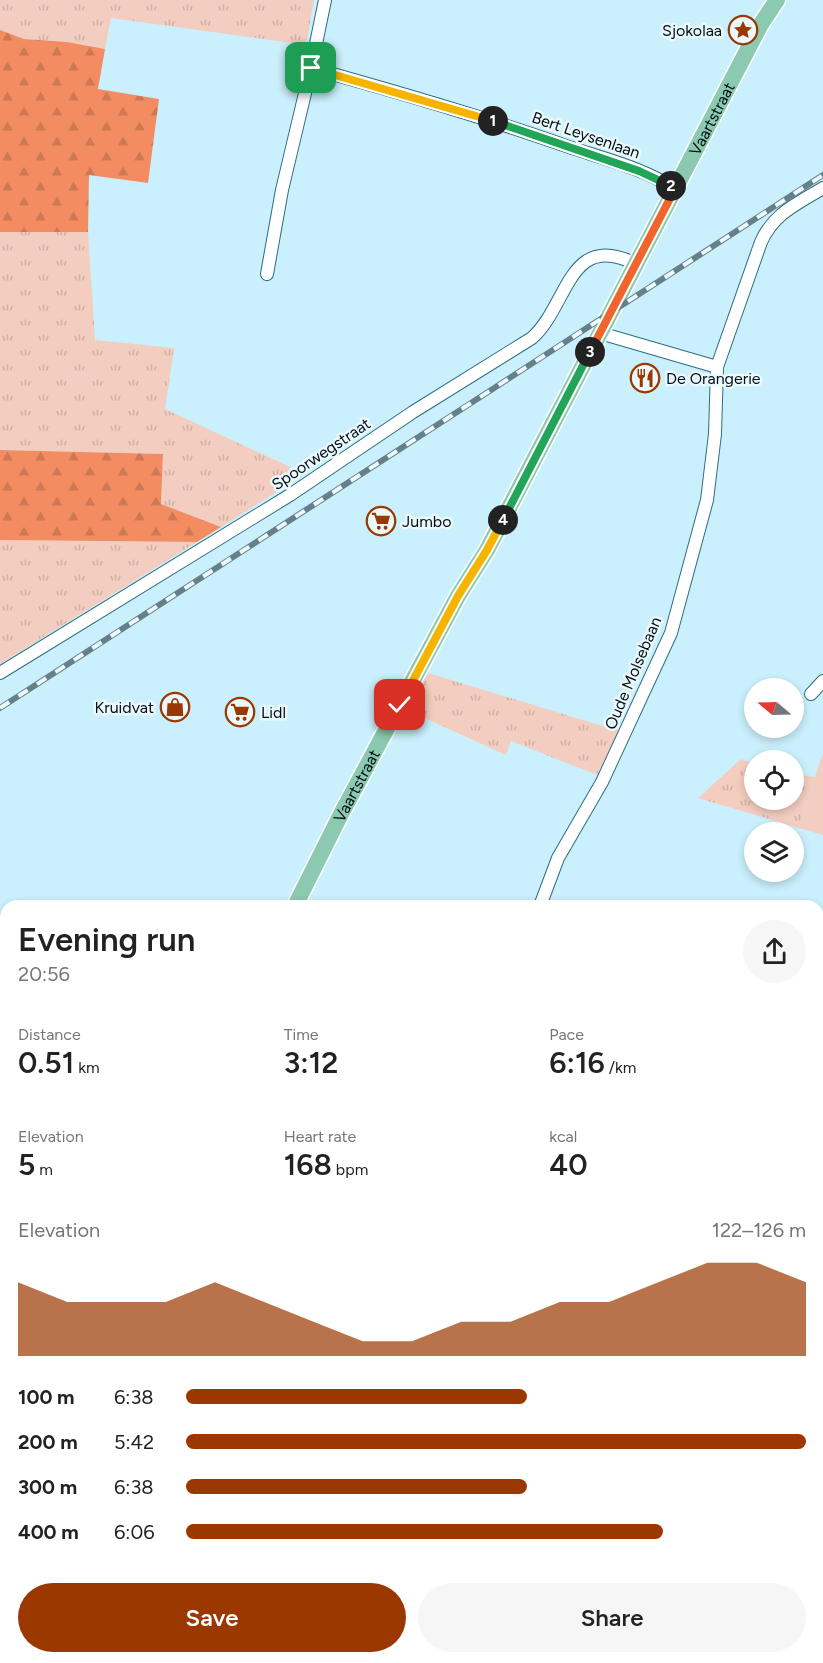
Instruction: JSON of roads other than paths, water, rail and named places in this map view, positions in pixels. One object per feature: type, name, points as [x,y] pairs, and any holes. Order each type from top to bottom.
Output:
[{"type":"main road","name":"Vaartstraat","points":[[298,900],[340,816],[458,596],[487,550],[761,24],[777,0]]},
{"type":"street","points":[[267,274],[282,190],[325,0]]},
{"type":"street","name":"Bert Leysenlaan","points":[[311,68],[432,102],[519,130],[639,171],[675,189]]},
{"type":"street","name":"Oude Molsebaan","points":[[542,900],[558,858],[606,773],[671,633],[707,500],[715,434],[717,367],[767,229],[777,217],[823,188]]},
{"type":"street","name":"Spoorwegstraat","points":[[0,673],[290,495],[404,418],[532,338],[541,329],[573,274],[587,259],[611,255],[623,257],[636,264]]},
{"type":"street","points":[[600,333],[717,367]]},
{"type":"street","points":[[811,694],[823,681]]},
{"type":"railway","points":[[0,708],[823,175]]},
{"type":"place","name":"Sjokolaa","points":[[743,30]]},
{"type":"place","name":"De Orangerie","points":[[645,378]]},
{"type":"place","name":"Jumbo","points":[[381,521]]},
{"type":"place","name":"Kruidvat","points":[[175,707]]},
{"type":"place","name":"Lidl","points":[[240,712]]}]
